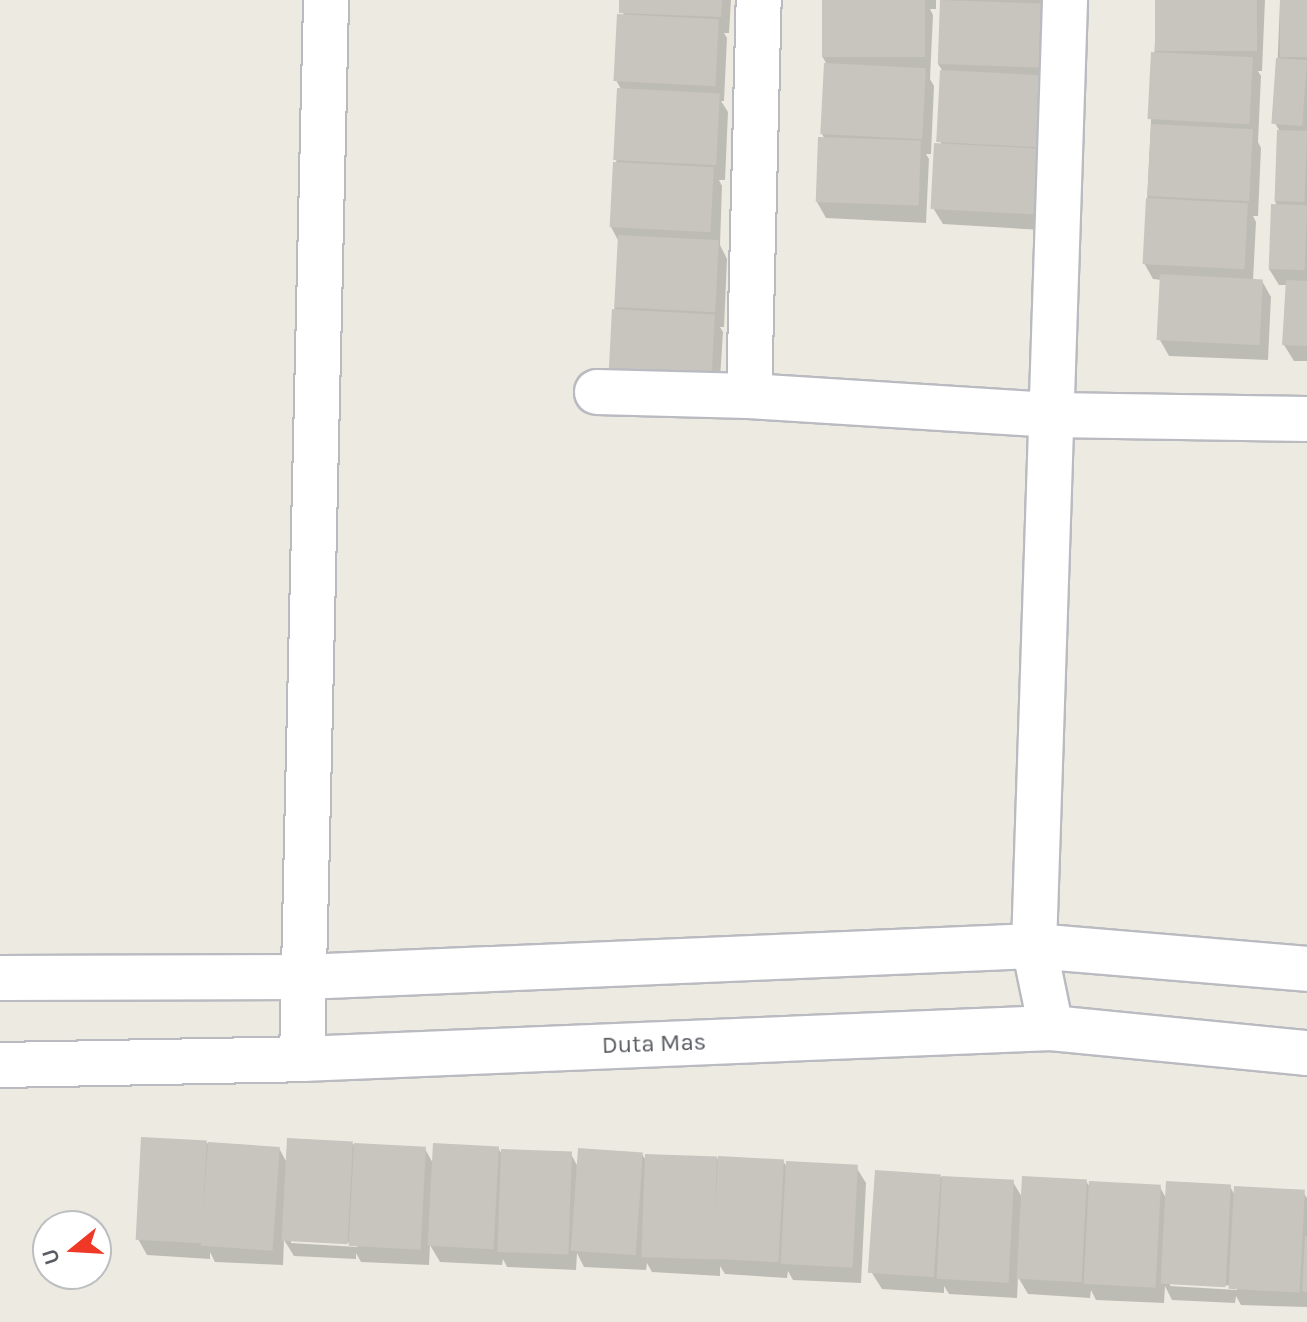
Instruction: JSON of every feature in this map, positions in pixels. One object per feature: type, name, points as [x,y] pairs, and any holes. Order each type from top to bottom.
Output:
[{"type":"street","points":[[302,1059],[326,0]]},
{"type":"street","points":[[749,396],[759,0]]},
{"type":"street","points":[[1051,1028],[1034,946],[1065,0]]},
{"type":"street","points":[[597,392],[749,396],[1049,415],[1307,419]]},
{"type":"street","points":[[0,978],[303,977],[1034,946],[1307,969]]},
{"type":"street","name":"Duta Mas","points":[[0,1065],[302,1059],[1051,1028],[1307,1053]]},
{"type":"building","points":[[619,0],[722,0],[721,17],[619,13]]},
{"type":"building","points":[[822,0],[925,0],[925,57],[822,57]]},
{"type":"building","points":[[940,0],[1042,4],[1040,68],[938,64]]},
{"type":"building","points":[[1155,0],[1257,0],[1257,51],[1155,51]]},
{"type":"building","points":[[1280,0],[1307,0],[1307,57],[1280,57]]},
{"type":"building","points":[[617,14],[719,19],[715,86],[613,81]]},
{"type":"building","points":[[1151,52],[1253,57],[1249,124],[1147,119]]},
{"type":"building","points":[[1276,58],[1307,60],[1302,126],[1271,124]]},
{"type":"building","points":[[824,63],[926,68],[922,139],[820,134]]},
{"type":"building","points":[[940,70],[1042,75],[1038,147],[936,142]]},
{"type":"building","points":[[617,88],[720,93],[716,165],[613,160]]},
{"type":"building","points":[[1151,124],[1253,129],[1249,201],[1147,196]]},
{"type":"building","points":[[1277,130],[1307,131],[1305,202],[1275,201]]},
{"type":"building","points":[[818,137],[921,141],[919,206],[816,202]]},
{"type":"building","points":[[934,143],[1037,148],[1033,214],[931,209]]},
{"type":"building","points":[[613,162],[714,167],[710,232],[610,227]]},
{"type":"building","points":[[1146,198],[1248,203],[1244,269],[1143,264]]},
{"type":"building","points":[[1271,204],[1307,205],[1305,270],[1269,269]]},
{"type":"building","points":[[618,235],[719,240],[715,312],[614,307]]},
{"type":"building","points":[[1160,274],[1263,279],[1259,345],[1157,340]]},
{"type":"building","points":[[1286,280],[1307,281],[1307,346],[1282,345]]},
{"type":"building","points":[[612,309],[715,314],[711,379],[609,374]]},
{"type":"building","points":[[141,1137],[207,1140],[202,1243],[136,1240]]},
{"type":"building","points":[[287,1138],[353,1141],[348,1244],[282,1241]]},
{"type":"building","points":[[208,1142],[280,1147],[273,1251],[201,1246]]},
{"type":"building","points":[[354,1143],[426,1147],[421,1250],[349,1246]]},
{"type":"building","points":[[433,1143],[499,1146],[494,1249],[428,1246]]},
{"type":"building","points":[[578,1148],[643,1153],[636,1255],[571,1251]]},
{"type":"building","points":[[501,1149],[572,1151],[568,1254],[497,1252]]},
{"type":"building","points":[[645,1154],[717,1157],[713,1259],[641,1257]]},
{"type":"building","points":[[718,1156],[784,1159],[779,1262],[713,1259]]},
{"type":"building","points":[[786,1161],[858,1165],[853,1268],[781,1264]]},
{"type":"building","points":[[875,1170],[941,1175],[934,1277],[868,1273]]},
{"type":"building","points":[[942,1176],[1014,1180],[1009,1283],[937,1279]]},
{"type":"building","points":[[1022,1176],[1087,1179],[1082,1282],[1017,1279]]},
{"type":"building","points":[[1089,1181],[1161,1185],[1156,1288],[1084,1284]]},
{"type":"building","points":[[1166,1181],[1231,1184],[1226,1287],[1161,1284]]},
{"type":"building","points":[[1234,1186],[1305,1190],[1300,1293],[1229,1289]]},
{"type":"building","points":[[1307,1236],[1307,1292],[1302,1291]]}]
